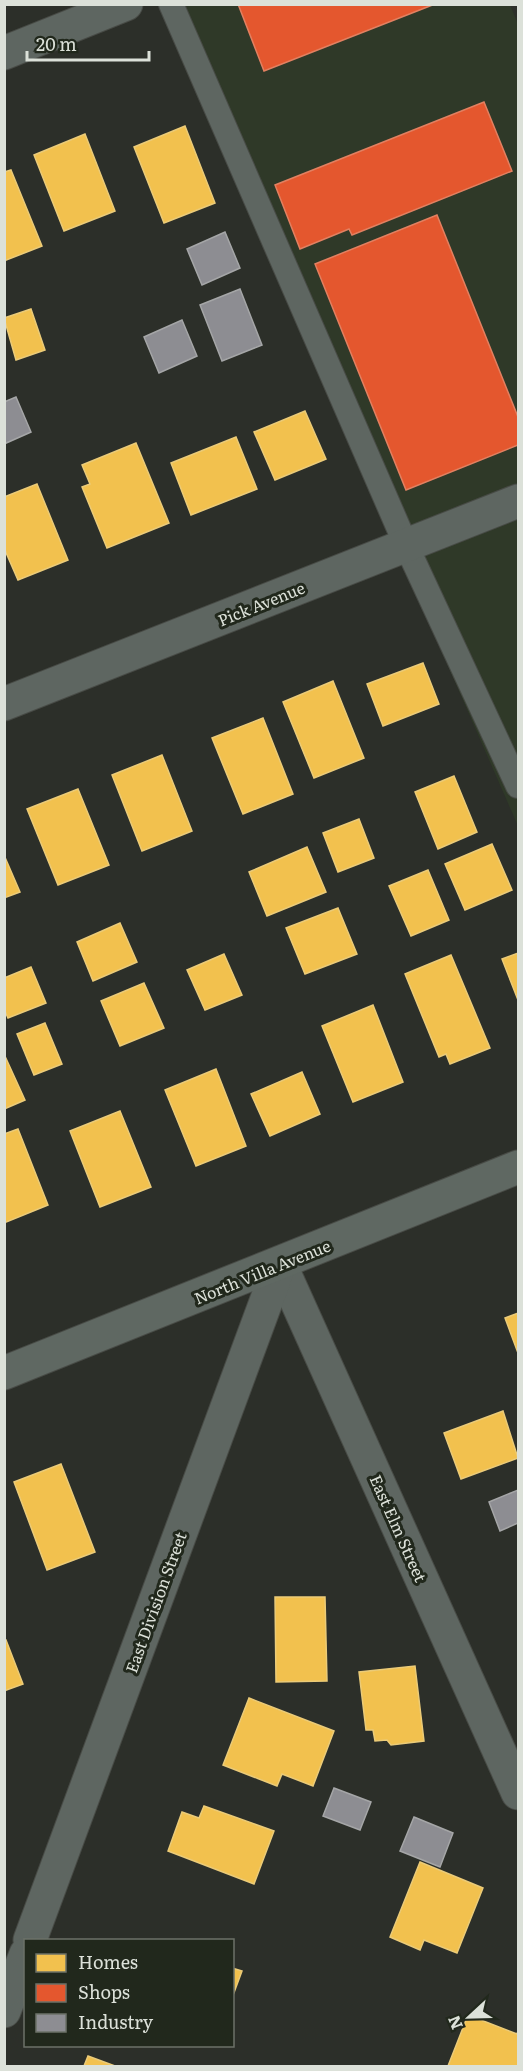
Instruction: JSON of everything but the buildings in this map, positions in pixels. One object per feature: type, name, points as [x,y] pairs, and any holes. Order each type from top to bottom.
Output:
[{"type":"street","points":[[4,53],[126,4]]},
{"type":"street","name":"Pick Avenue","points":[[4,704],[519,501]]},
{"type":"street","name":"North Villa Avenue","points":[[4,1373],[519,1167]]},
{"type":"street","name":"East Elm Street","points":[[280,1264],[519,1793]]},
{"type":"street","name":"East Division Street","points":[[31,1939],[280,1264]]},
{"type":"street","points":[[4,2011],[24,1959]]},
{"type":"lane","points":[[171,4],[406,545],[519,786]]},
{"type":"shaded area","points":[[159,5],[510,5],[518,24],[518,826]]}]
